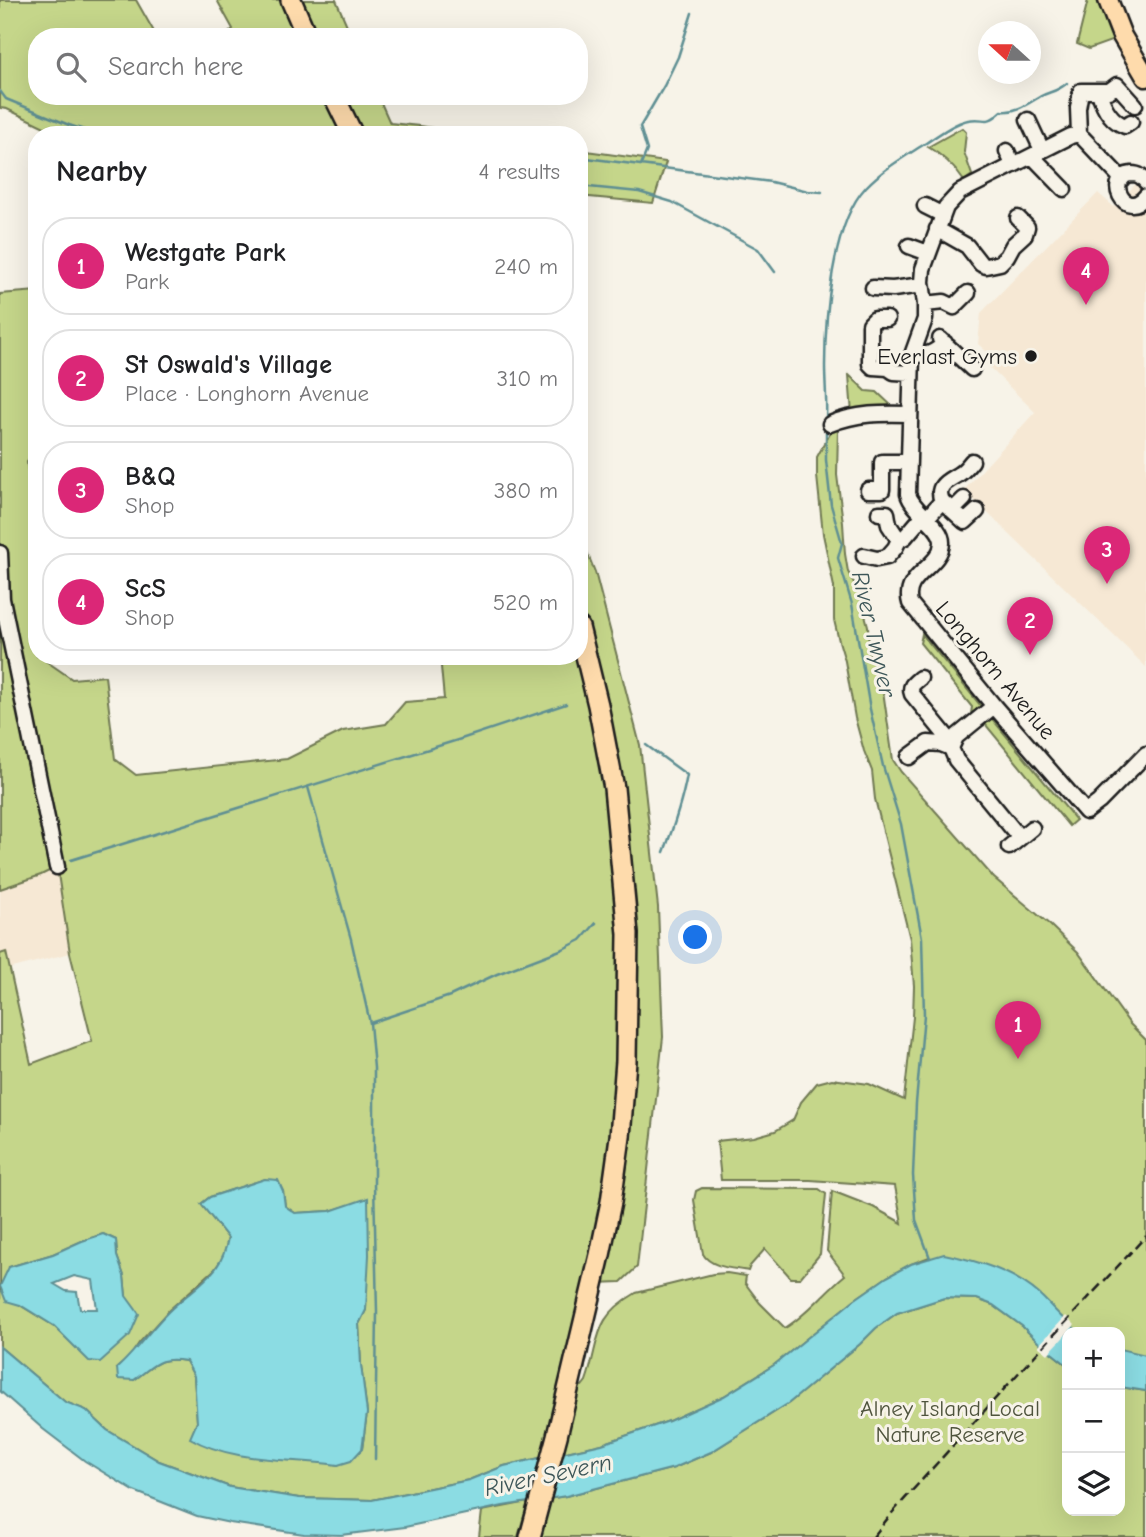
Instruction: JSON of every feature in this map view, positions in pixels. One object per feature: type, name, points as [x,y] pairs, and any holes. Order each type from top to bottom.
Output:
[{"type":"highway","points":[[291,0],[303,28]]},
{"type":"highway","points":[[338,105],[349,126]]},
{"type":"highway","points":[[530,1537],[557,1436],[611,1202],[626,1061],[628,934],[614,788],[588,664]]},
{"type":"main road","points":[[1108,0],[1122,36],[1146,77]]},
{"type":"main road","points":[[1120,0],[1132,31],[1146,56]]},
{"type":"street","points":[[1122,178],[1079,134],[1078,108],[1081,91],[1110,91],[1117,85],[1135,105]]},
{"type":"street","points":[[1099,92],[1103,106],[1121,125],[1125,127],[1131,121]]},
{"type":"street","points":[[1028,120],[1037,153],[1064,189]]},
{"type":"street","name":"Longhorn Avenue","points":[[1079,134],[960,192],[946,207],[928,253],[923,268],[922,285],[925,319],[912,355],[908,494],[910,501],[941,535],[942,543],[940,552],[912,585],[908,596],[910,603],[994,706],[1086,812],[1146,754]]},
{"type":"street","points":[[1007,151],[1013,165]]},
{"type":"street","points":[[1144,175],[1130,174],[1122,178],[1118,191],[1122,200],[1130,204],[1139,203],[1146,196]]},
{"type":"street","points":[[925,206],[943,215]]},
{"type":"street","points":[[937,229],[967,246],[981,264],[986,266],[1000,263],[1025,234],[1027,227],[1018,218]]},
{"type":"street","points":[[909,246],[928,253]]},
{"type":"street","points":[[873,288],[893,289],[922,285]]},
{"type":"street","points":[[925,304],[944,302],[954,307],[968,293]]},
{"type":"street","points":[[887,319],[870,322],[870,364],[894,372],[911,373]]},
{"type":"street","points":[[912,355],[934,353],[943,341],[972,369]]},
{"type":"street","points":[[830,424],[866,414],[910,414]]},
{"type":"street","points":[[972,461],[961,474],[950,478],[941,487],[939,494],[965,522],[977,511]]},
{"type":"street","points":[[868,490],[882,490],[882,462],[909,463]]},
{"type":"street","points":[[864,556],[877,559],[887,557],[899,540],[925,517],[964,499]]},
{"type":"street","points":[[879,513],[887,513],[889,525],[899,540]]},
{"type":"street","points":[[0,554],[2,598],[57,867]]},
{"type":"street","points":[[920,678],[912,685],[912,694],[952,745],[956,760],[1020,838]]},
{"type":"street","points":[[952,745],[956,737],[994,706]]},
{"type":"street","points":[[909,757],[928,743],[952,745]]},
{"type":"shaded area","points":[[1146,173],[1146,667],[964,490],[1035,412],[982,360],[988,353],[978,344],[981,313],[1098,193],[1114,207]]},
{"type":"shaded area","points":[[57,867],[70,953],[9,969],[6,953],[0,954],[0,889]]},
{"type":"green space","points":[[0,0],[136,0],[152,28],[28,28],[28,105],[382,105],[390,123],[420,126],[42,126],[0,108]]},
{"type":"green space","points":[[217,0],[336,0],[348,28],[232,28]]},
{"type":"green space","points":[[1088,0],[1099,0],[1114,40],[1089,49],[1077,44]]},
{"type":"green space","points":[[962,128],[966,132],[964,152],[972,175],[964,181],[948,162],[928,147]]},
{"type":"green space","points":[[588,151],[666,162],[653,203],[588,197]]},
{"type":"green space","points":[[28,292],[28,665],[52,665],[72,679],[105,676],[115,759],[136,775],[287,759],[343,731],[386,724],[405,702],[444,699],[441,665],[588,665],[588,554],[595,572],[640,745],[658,907],[663,1037],[637,1267],[621,1282],[595,1283],[597,1303],[584,1371],[577,1386],[582,1386],[586,1381],[604,1321],[611,1312],[636,1293],[713,1274],[746,1276],[745,1283],[760,1303],[785,1328],[845,1275],[827,1251],[832,1191],[873,1207],[902,1223],[895,1186],[810,1180],[721,1180],[717,1141],[754,1137],[775,1131],[793,1120],[801,1102],[817,1083],[832,1079],[869,1084],[904,1100],[913,1017],[914,986],[910,939],[875,799],[872,771],[855,718],[845,661],[834,620],[834,587],[823,534],[817,476],[817,457],[832,429],[838,430],[837,475],[848,572],[859,592],[868,626],[869,654],[881,677],[893,760],[994,878],[1078,952],[1130,1024],[1146,1040],[1146,1369],[1125,1367],[1125,1327],[1062,1327],[1062,1329],[929,1257],[887,1277],[854,1300],[774,1365],[724,1396],[669,1421],[602,1444],[504,1466],[469,1480],[372,1500],[299,1498],[230,1487],[159,1461],[107,1430],[86,1410],[65,1402],[0,1347],[0,954],[6,952],[31,1064],[92,1041],[70,953],[57,867],[0,889],[0,294]],"holes":[[[265,1179],[283,1191],[285,1206],[295,1213],[330,1211],[368,1199],[366,1310],[359,1324],[367,1413],[362,1449],[338,1465],[191,1438],[197,1422],[194,1376],[186,1361],[163,1361],[134,1380],[117,1368],[129,1358],[169,1310],[214,1270],[224,1256],[228,1238],[201,1204],[210,1197]],[[103,1234],[116,1240],[117,1256],[124,1276],[126,1296],[89,1360],[54,1326],[20,1305],[9,1267],[53,1254]]]},
{"type":"green space","points":[[849,375],[866,391],[877,392],[892,406],[891,411],[852,414]]},
{"type":"green space","points":[[922,634],[981,706],[971,714],[972,707],[920,643]]},
{"type":"green space","points":[[989,715],[1076,820],[1069,826],[986,725],[977,726]]},
{"type":"green space","points":[[702,1188],[819,1189],[826,1194],[820,1254],[800,1278],[791,1278],[765,1249],[748,1271],[711,1262],[703,1254],[694,1200],[696,1191]]},
{"type":"green space","name":"Alney Island Local Nature Reserve","points":[[944,1298],[977,1299],[993,1305],[1022,1326],[1062,1361],[1062,1516],[1125,1516],[1125,1388],[1146,1391],[1146,1537],[537,1537],[547,1499],[674,1468],[711,1452],[789,1403],[897,1313]]},
{"type":"green space","points":[[528,1502],[518,1537],[479,1537],[482,1511]]},
{"type":"water","points":[[265,1179],[278,1180],[285,1206],[295,1213],[330,1211],[368,1198],[366,1310],[359,1324],[367,1413],[362,1449],[351,1461],[338,1465],[243,1456],[206,1446],[190,1438],[197,1422],[194,1376],[186,1361],[163,1361],[134,1380],[118,1379],[117,1368],[168,1312],[211,1274],[222,1257],[228,1238],[201,1204],[210,1197]]},
{"type":"water","points":[[103,1234],[116,1240],[126,1296],[139,1314],[130,1335],[100,1362],[89,1361],[54,1326],[20,1305],[6,1301],[0,1286],[9,1267],[53,1254]],"holes":[[[74,1276],[93,1280],[97,1309],[80,1309],[77,1292],[66,1291],[54,1284]]]},
{"type":"water","name":"River Severn","points":[[944,1254],[994,1268],[1029,1286],[1074,1327],[1062,1327],[1062,1361],[993,1305],[977,1299],[944,1298],[897,1313],[789,1403],[711,1452],[674,1468],[566,1496],[405,1527],[341,1535],[304,1534],[197,1516],[134,1491],[85,1461],[0,1391],[0,1347],[65,1402],[86,1410],[107,1430],[159,1461],[230,1487],[299,1498],[372,1500],[469,1480],[504,1466],[602,1444],[669,1421],[724,1396],[774,1365],[854,1300],[911,1264]]},
{"type":"water","points":[[1125,1350],[1146,1355],[1146,1391],[1125,1388]]},
{"type":"pier","points":[[1066,1316],[1075,1325],[1062,1327],[1062,1339],[1048,1354],[1038,1346]]},
{"type":"waterway","points":[[641,165],[647,150],[640,127],[678,57],[692,13]]},
{"type":"waterway","name":"River Twyver","points":[[826,419],[825,346],[829,297],[838,247],[854,203],[880,174],[952,126],[968,120],[992,119],[1002,111],[1022,107],[1067,83]]},
{"type":"waterway","points":[[0,91],[6,99],[72,126]]},
{"type":"waterway","points":[[588,158],[771,182],[822,192]]},
{"type":"waterway","points":[[588,187],[639,192],[672,202],[758,249],[775,272]]},
{"type":"waterway","name":"River Twyver","points":[[826,429],[831,505],[842,543],[838,558],[852,604],[883,766],[901,824],[922,938],[924,1015],[913,1175],[916,1220],[930,1258]]},
{"type":"waterway","points":[[71,860],[566,704]]},
{"type":"waterway","points":[[646,745],[687,775],[664,852]]},
{"type":"waterway","points":[[308,787],[351,939],[370,1023]]},
{"type":"waterway","points":[[375,1459],[377,1312],[374,1068],[370,1023],[450,996],[497,974],[563,949],[581,940],[596,923]]},
{"type":"railway","points":[[873,1537],[1024,1367],[1146,1236]]},
{"type":"place","name":"ScS","points":[[1086,305]]},
{"type":"place","name":"Everlast Gyms","points":[[1031,356]]},
{"type":"place","name":"B&Q","points":[[1107,584]]},
{"type":"place","name":"St Oswald's Village","points":[[1030,655]]},
{"type":"place","name":"Westgate Park","points":[[1018,1059]]}]
